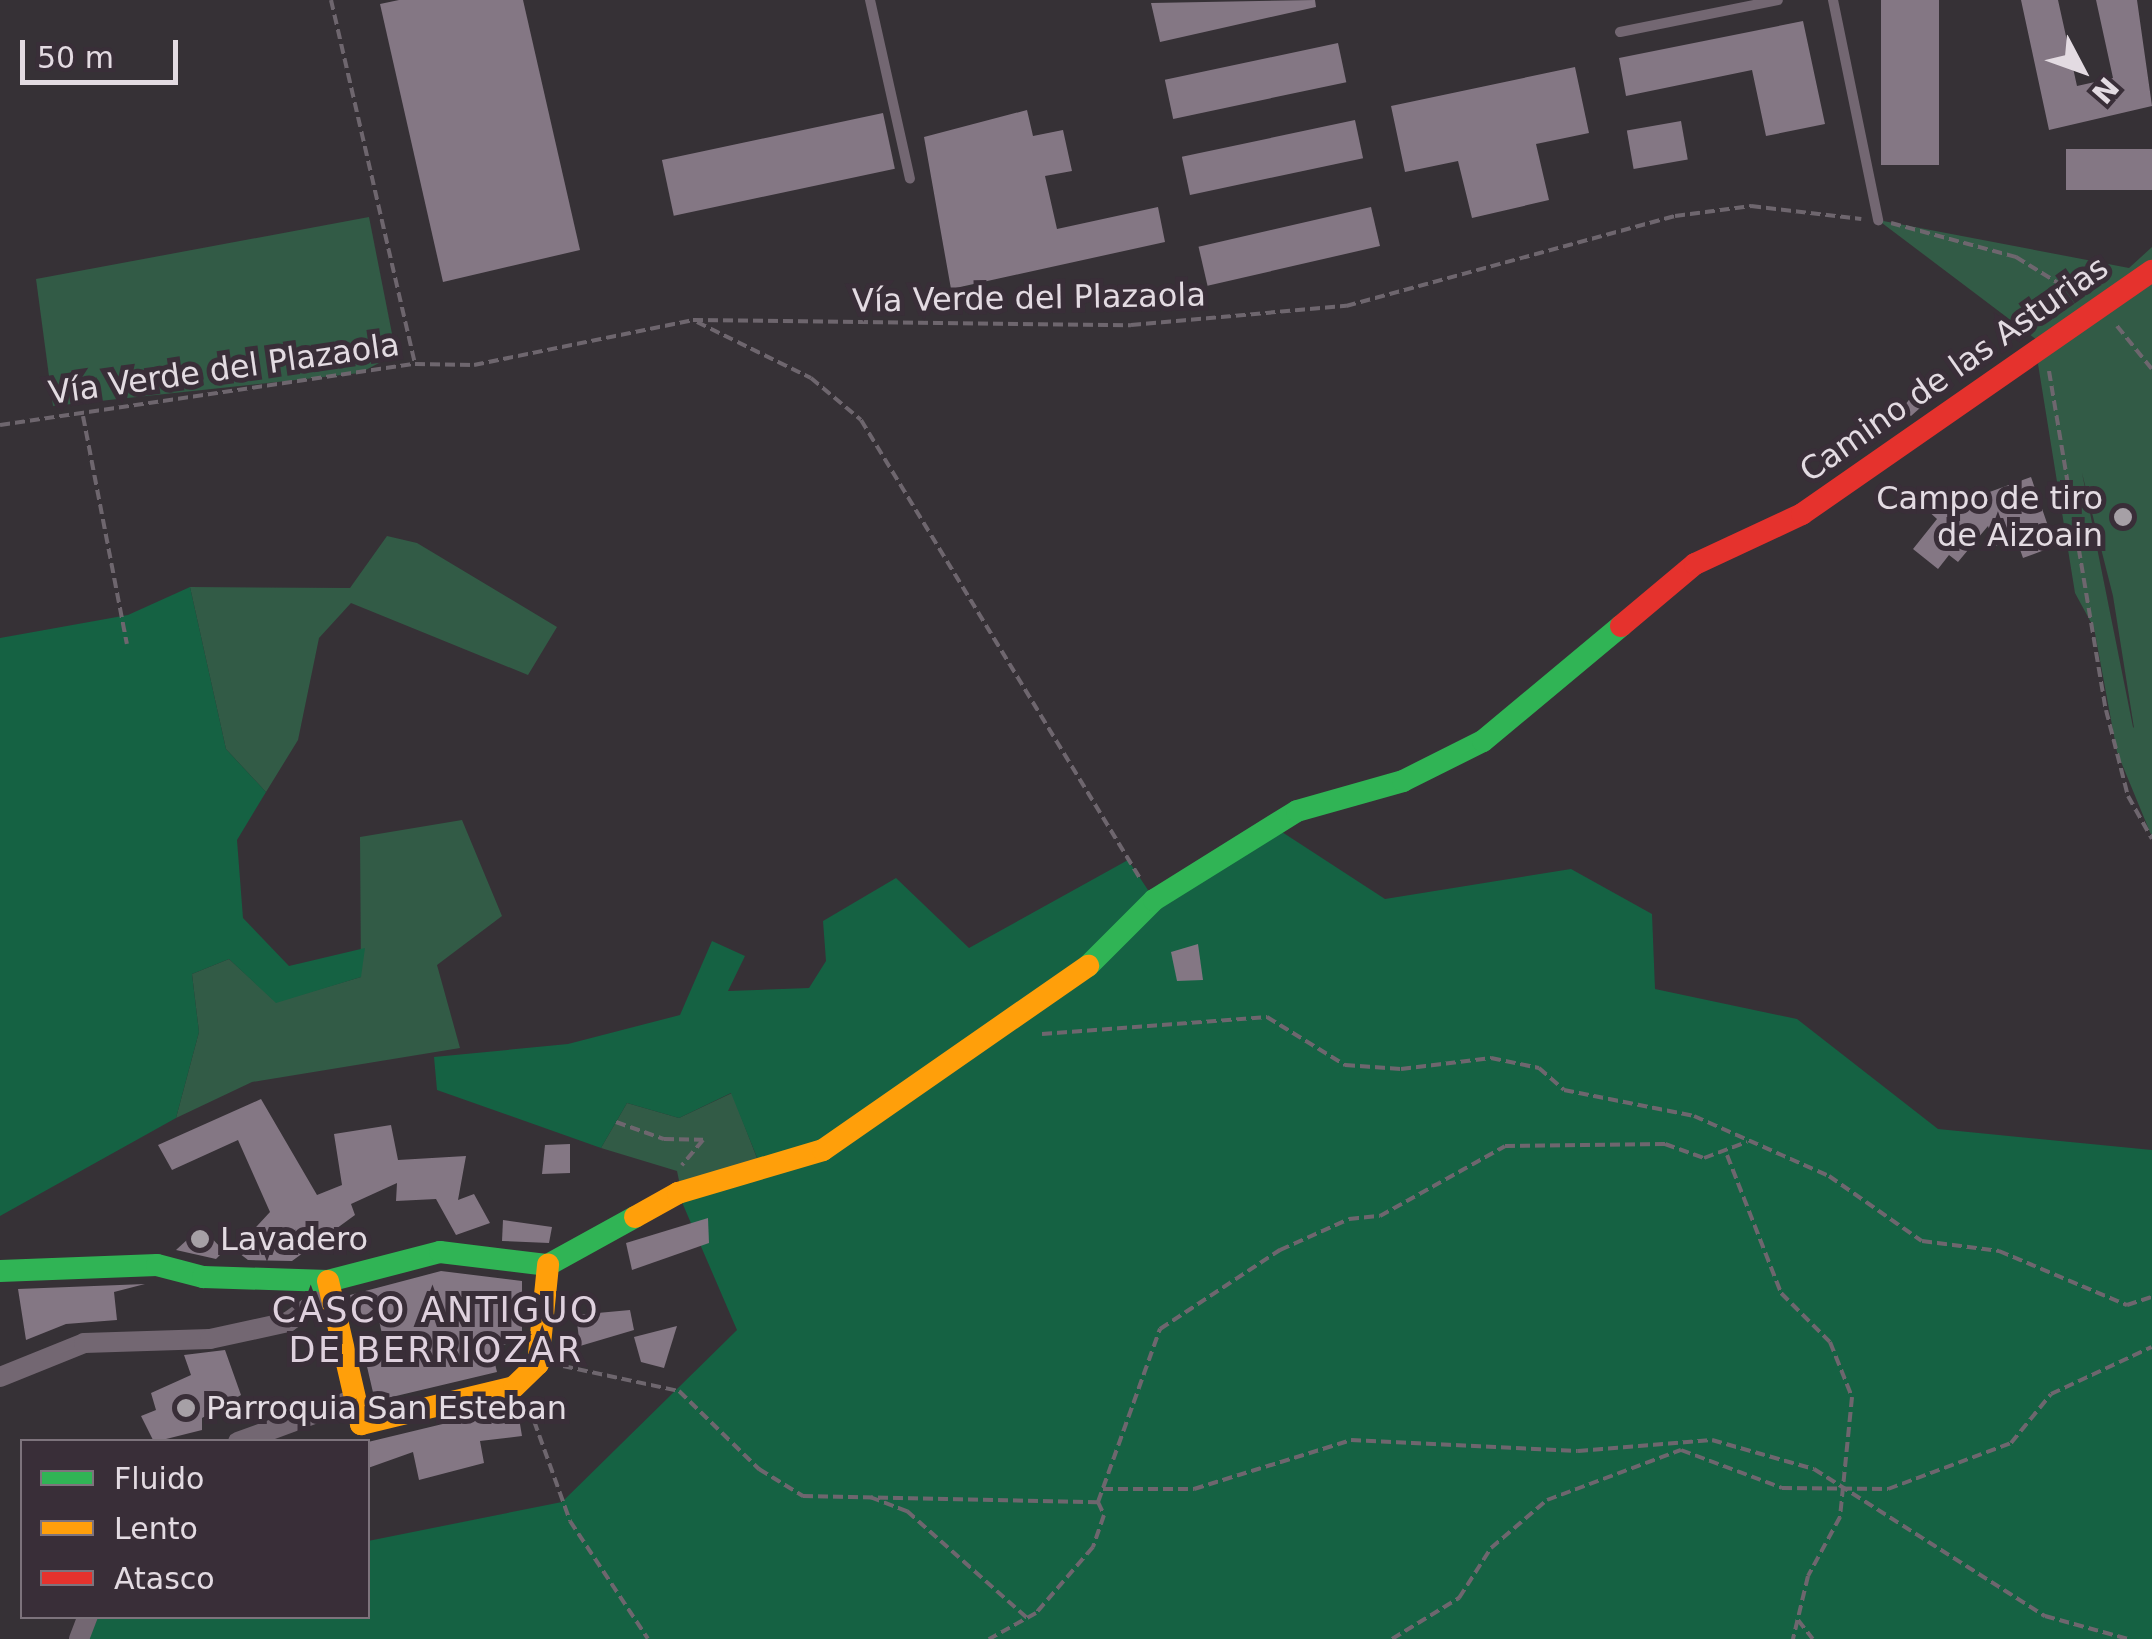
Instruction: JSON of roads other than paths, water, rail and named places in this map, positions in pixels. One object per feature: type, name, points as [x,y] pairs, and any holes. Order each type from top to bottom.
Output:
[{"type":"street","name":"Camino de las Asturias","points":[[548,1266],[678,1193],[786,1164],[862,1127],[1074,980],[1154,900],[1270,824],[1403,781],[1482,741],[1695,564],[1802,514],[2046,346],[2098,302],[2152,270]]},
{"type":"street","points":[[0,1377],[84,1343],[210,1339],[288,1322],[328,1287],[412,1253],[548,1266],[538,1364],[514,1387],[360,1424],[328,1287]]},
{"type":"street","points":[[0,1271],[157,1265],[203,1277],[328,1287]]},
{"type":"street","points":[[246,1439],[352,1400]]},
{"type":"lane","points":[[870,0],[910,179]]},
{"type":"lane","points":[[1620,32],[1778,0]]},
{"type":"lane","points":[[1833,0],[1878,220]]},
{"type":"place","name":"Campo de tiro de Aizoain","points":[[2123,517]]},
{"type":"place","name":"Lavadero","points":[[200,1239]]},
{"type":"place","name":"Parroquia San Esteban","points":[[186,1408]]},
{"type":"district","name":"CASCO ANTIGUO DE BERRIOZAR","points":[[436,1330]]}]
